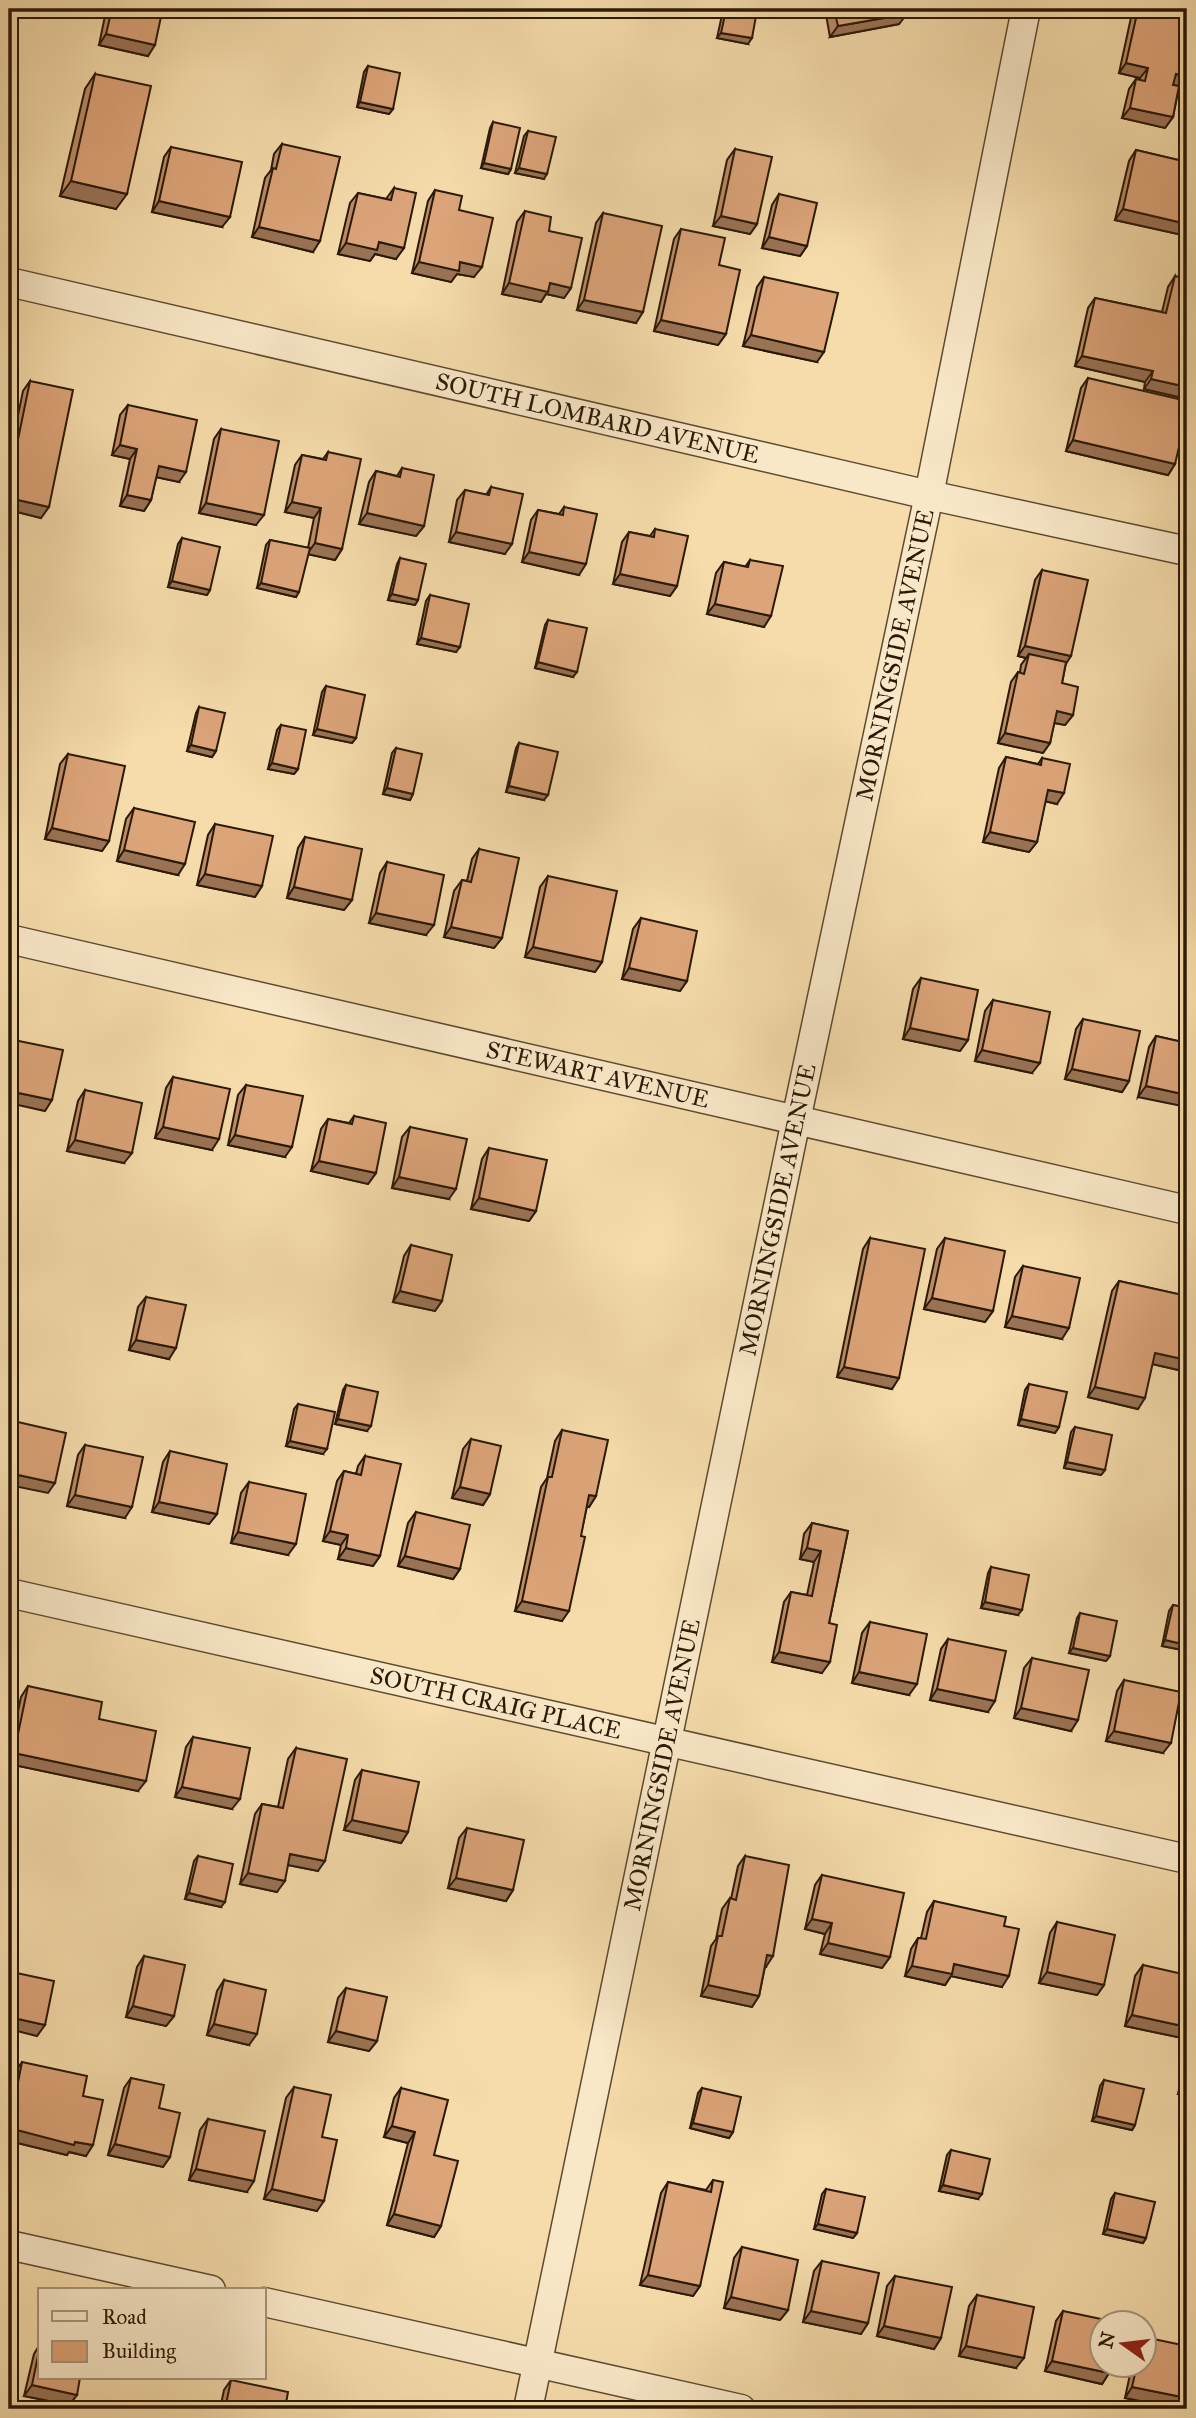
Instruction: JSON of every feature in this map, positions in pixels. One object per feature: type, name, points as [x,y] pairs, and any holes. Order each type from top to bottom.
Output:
[{"type":"street","name":"MORNINGSIDE AVENUE","points":[[528,2409],[929,495],[1026,9]]},
{"type":"street","name":"SOUTH LOMBARD AVENUE","points":[[9,282],[929,495],[1187,551]]},
{"type":"street","name":"STEWART AVENUE","points":[[9,939],[1187,1210]]},
{"type":"street","name":"SOUTH CRAIG PLACE","points":[[9,1593],[1187,1859]]},
{"type":"street","points":[[9,2245],[202,2288]]},
{"type":"street","points":[[266,2302],[741,2409]]},
{"type":"building","points":[[112,9],[149,9],[162,12],[155,45],[106,34]]},
{"type":"building","points":[[834,9],[906,9],[907,14],[838,26]]},
{"type":"building","points":[[1138,9],[1187,9],[1187,76],[1176,74],[1173,85],[1179,86],[1173,117],[1130,108],[1136,79],[1145,81],[1148,68],[1126,63]]},
{"type":"building","points":[[726,10],[756,16],[752,38],[721,33]]},
{"type":"building","points":[[368,66],[400,73],[393,109],[360,102]]},
{"type":"building","points":[[95,74],[151,86],[127,194],[71,181]]},
{"type":"building","points":[[493,122],[520,128],[511,169],[484,163]]},
{"type":"building","points":[[528,131],[556,137],[547,174],[519,168]]},
{"type":"building","points":[[282,144],[340,157],[320,241],[259,227],[273,168],[276,169]]},
{"type":"building","points":[[171,147],[242,162],[230,217],[159,201]]},
{"type":"building","points":[[735,149],[772,157],[757,224],[721,216]]},
{"type":"building","points":[[1136,150],[1187,162],[1187,224],[1123,209]]},
{"type":"building","points":[[394,188],[416,193],[404,248],[379,242],[377,250],[346,243],[358,193],[391,200]]},
{"type":"building","points":[[435,190],[462,196],[459,210],[493,218],[482,267],[460,262],[459,271],[419,262]]},
{"type":"building","points":[[779,194],[817,203],[807,246],[769,237]]},
{"type":"building","points":[[525,211],[551,217],[549,231],[582,238],[571,288],[550,283],[548,292],[509,283]]},
{"type":"building","points":[[603,213],[662,226],[643,312],[584,300]]},
{"type":"building","points":[[681,229],[725,238],[719,265],[740,270],[726,334],[661,320]]},
{"type":"building","points":[[1175,276],[1187,279],[1187,387],[1151,379],[1153,371],[1082,356],[1095,298],[1166,313]]},
{"type":"building","points":[[764,277],[838,293],[824,352],[751,335]]},
{"type":"building","points":[[1088,378],[1187,401],[1187,413],[1175,464],[1073,440]]},
{"type":"building","points":[[30,381],[73,390],[49,507],[9,498],[9,483]]},
{"type":"building","points":[[128,405],[197,420],[186,472],[159,466],[151,500],[127,495],[137,449],[120,445]]},
{"type":"building","points":[[221,429],[279,441],[264,515],[206,503]]},
{"type":"building","points":[[328,452],[361,459],[342,549],[315,543],[321,508],[292,502],[302,455],[326,460]]},
{"type":"building","points":[[402,468],[434,475],[424,526],[367,513],[376,471],[400,477]]},
{"type":"building","points":[[491,487],[523,494],[512,544],[456,532],[465,490],[489,495]]},
{"type":"building","points":[[564,507],[597,514],[586,564],[529,552],[538,510],[563,515]]},
{"type":"building","points":[[655,529],[688,536],[677,586],[620,574],[629,532],[654,537]]},
{"type":"building","points":[[182,538],[220,547],[210,590],[172,581]]},
{"type":"building","points":[[270,540],[310,548],[299,592],[261,583]]},
{"type":"building","points":[[400,558],[426,564],[418,600],[392,594]]},
{"type":"building","points":[[750,560],[783,566],[771,616],[715,604],[724,562],[748,567]]},
{"type":"building","points":[[1042,570],[1088,580],[1071,656],[1025,646]]},
{"type":"building","points":[[430,595],[469,604],[460,647],[421,638]]},
{"type":"building","points":[[548,620],[587,628],[577,672],[538,662]]},
{"type":"building","points":[[1029,654],[1066,662],[1062,683],[1078,687],[1073,715],[1057,711],[1050,743],[1005,733],[1018,672],[1024,674]]},
{"type":"building","points":[[326,686],[365,695],[356,738],[317,729]]},
{"type":"building","points":[[199,707],[225,713],[216,751],[191,745]]},
{"type":"building","points":[[281,725],[306,730],[298,769],[272,763]]},
{"type":"building","points":[[9,728],[17,729],[9,769]]},
{"type":"building","points":[[519,743],[558,752],[548,795],[509,786]]},
{"type":"building","points":[[396,748],[422,754],[413,794],[387,788]]},
{"type":"building","points":[[68,754],[125,766],[109,841],[52,828]]},
{"type":"building","points":[[1006,757],[1041,765],[1042,758],[1070,764],[1064,793],[1048,790],[1037,842],[990,832]]},
{"type":"building","points":[[134,808],[195,822],[185,864],[124,850]]},
{"type":"building","points":[[215,824],[273,836],[262,886],[205,874]]},
{"type":"building","points":[[305,837],[362,849],[352,900],[294,887]]},
{"type":"building","points":[[479,849],[519,858],[502,938],[451,927],[462,880],[471,882]]},
{"type":"building","points":[[387,862],[444,875],[434,925],[376,913]]},
{"type":"building","points":[[548,876],[617,891],[602,962],[533,947]]},
{"type":"building","points":[[641,918],[697,931],[687,981],[629,968]]},
{"type":"building","points":[[921,978],[978,990],[968,1040],[910,1028]]},
{"type":"building","points":[[993,1000],[1050,1012],[1040,1063],[982,1050]]},
{"type":"building","points":[[1083,1019],[1140,1031],[1129,1081],[1072,1069]]},
{"type":"building","points":[[1156,1036],[1187,1043],[1187,1095],[1146,1086]]},
{"type":"building","points":[[9,1039],[63,1050],[52,1100],[9,1091]]},
{"type":"building","points":[[173,1077],[230,1089],[219,1139],[163,1127]]},
{"type":"building","points":[[246,1085],[303,1096],[292,1147],[235,1135]]},
{"type":"building","points":[[85,1090],[142,1103],[132,1153],[75,1140]]},
{"type":"building","points":[[354,1116],[386,1123],[376,1173],[319,1161],[328,1119],[352,1124]]},
{"type":"building","points":[[410,1127],[467,1139],[456,1189],[399,1177]]},
{"type":"building","points":[[489,1148],[547,1160],[536,1211],[479,1198]]},
{"type":"building","points":[[870,1238],[925,1249],[899,1378],[844,1367]]},
{"type":"building","points":[[945,1238],[1005,1251],[993,1311],[932,1298]]},
{"type":"building","points":[[411,1245],[452,1255],[442,1301],[400,1291]]},
{"type":"building","points":[[1023,1266],[1080,1278],[1069,1328],[1012,1316]]},
{"type":"building","points":[[1119,1281],[1187,1296],[1187,1360],[1155,1353],[1145,1398],[1095,1387]]},
{"type":"building","points":[[146,1297],[186,1305],[176,1348],[136,1340]]},
{"type":"building","points":[[1029,1384],[1067,1392],[1059,1427],[1021,1419]]},
{"type":"building","points":[[346,1385],[378,1392],[371,1426],[338,1419]]},
{"type":"building","points":[[298,1404],[335,1412],[327,1449],[290,1441]]},
{"type":"building","points":[[9,1420],[66,1433],[55,1483],[9,1473]]},
{"type":"building","points":[[1075,1427],[1112,1435],[1105,1470],[1067,1462]]},
{"type":"building","points":[[562,1430],[608,1440],[596,1496],[589,1495],[581,1536],[585,1537],[569,1611],[522,1601],[548,1477],[552,1477]]},
{"type":"building","points":[[471,1439],[501,1446],[490,1494],[460,1487]]},
{"type":"building","points":[[85,1445],[143,1457],[132,1507],[75,1495]]},
{"type":"building","points":[[170,1451],[227,1464],[217,1514],[159,1502]]},
{"type":"building","points":[[365,1456],[401,1464],[380,1556],[346,1548],[348,1535],[330,1531],[344,1471],[361,1475]]},
{"type":"building","points":[[249,1482],[306,1494],[296,1544],[238,1532]]},
{"type":"building","points":[[416,1512],[470,1525],[460,1569],[405,1556]]},
{"type":"building","points":[[812,1523],[848,1531],[829,1623],[837,1625],[830,1662],[779,1652],[791,1592],[812,1596],[821,1551],[807,1548]]},
{"type":"building","points":[[991,1567],[1029,1575],[1022,1610],[985,1602]]},
{"type":"building","points":[[1173,1605],[1187,1608],[1187,1645],[1165,1640]]},
{"type":"building","points":[[1080,1613],[1117,1621],[1110,1656],[1073,1648]]},
{"type":"building","points":[[870,1622],[927,1634],[917,1684],[859,1672]]},
{"type":"building","points":[[948,1639],[1006,1651],[995,1701],[937,1689]]},
{"type":"building","points":[[1032,1658],[1089,1670],[1078,1720],[1021,1708]]},
{"type":"building","points":[[1124,1680],[1181,1692],[1171,1743],[1114,1731]]},
{"type":"building","points":[[28,1686],[102,1702],[99,1719],[156,1731],[146,1781],[14,1753]]},
{"type":"building","points":[[9,1693],[16,1695],[9,1724]]},
{"type":"building","points":[[193,1737],[250,1748],[240,1799],[182,1787]]},
{"type":"building","points":[[296,1748],[347,1759],[325,1861],[290,1854],[285,1881],[248,1873],[262,1804],[283,1808]]},
{"type":"building","points":[[362,1770],[419,1782],[408,1832],[352,1820]]},
{"type":"building","points":[[467,1828],[524,1840],[513,1890],[456,1878]]},
{"type":"building","points":[[198,1856],[233,1864],[225,1902],[189,1893]]},
{"type":"building","points":[[745,1856],[789,1865],[773,1956],[767,1955],[759,1996],[708,1985],[718,1936],[722,1936],[730,1898],[736,1900]]},
{"type":"building","points":[[822,1875],[904,1893],[890,1957],[828,1943],[832,1923],[812,1919]]},
{"type":"building","points":[[934,1901],[1006,1917],[1004,1926],[1019,1929],[1009,1976],[954,1964],[952,1974],[912,1966],[918,1938],[926,1939]]},
{"type":"building","points":[[1057,1922],[1115,1935],[1104,1985],[1047,1972]]},
{"type":"building","points":[[144,1956],[185,1965],[174,2016],[133,2006]]},
{"type":"building","points":[[1143,1965],[1187,1975],[1187,2027],[1132,2015]]},
{"type":"building","points":[[12,1972],[54,1981],[45,2025],[9,2017]]},
{"type":"building","points":[[224,1980],[266,1990],[257,2034],[214,2024]]},
{"type":"building","points":[[346,1988],[387,1997],[377,2041],[336,2031]]},
{"type":"building","points":[[22,2062],[87,2076],[83,2096],[103,2100],[93,2145],[75,2142],[74,2145],[9,2128]]},
{"type":"building","points":[[1187,2064],[1187,2090],[1182,2088]]},
{"type":"building","points":[[131,2078],[164,2085],[159,2108],[180,2113],[170,2157],[115,2144]]},
{"type":"building","points":[[1104,2080],[1144,2089],[1135,2125],[1096,2116]]},
{"type":"building","points":[[294,2087],[331,2095],[322,2137],[337,2140],[324,2201],[272,2189]]},
{"type":"building","points":[[401,2088],[448,2100],[434,2155],[458,2161],[441,2226],[394,2214],[415,2132],[392,2126]]},
{"type":"building","points":[[702,2088],[741,2097],[733,2132],[693,2123]]},
{"type":"building","points":[[208,2119],[265,2131],[254,2181],[196,2169]]},
{"type":"building","points":[[951,2150],[990,2159],[982,2194],[943,2185]]},
{"type":"building","points":[[713,2180],[723,2182],[700,2286],[648,2275],[668,2182],[711,2192]]},
{"type":"building","points":[[826,2189],[865,2197],[857,2233],[818,2224]]},
{"type":"building","points":[[1115,2193],[1155,2202],[1146,2238],[1107,2229]]},
{"type":"building","points":[[742,2247],[798,2260],[788,2310],[731,2297]]},
{"type":"building","points":[[822,2261],[879,2273],[868,2323],[811,2311]]},
{"type":"building","points":[[895,2276],[952,2287],[941,2338],[884,2326]]},
{"type":"building","points":[[977,2295],[1034,2307],[1024,2358],[966,2346]]},
{"type":"building","points":[[1063,2311],[1088,2316],[1088,2369],[1052,2361]]},
{"type":"building","points":[[1158,2340],[1187,2346],[1187,2398],[1132,2387],[1134,2380],[1158,2380]]},
{"type":"building","points":[[38,2356],[38,2380],[80,2380],[77,2395],[32,2385]]},
{"type":"building","points":[[231,2380],[288,2392],[285,2409],[225,2409]]},
{"type":"building","points":[[332,2404],[359,2409],[331,2409]]}]
